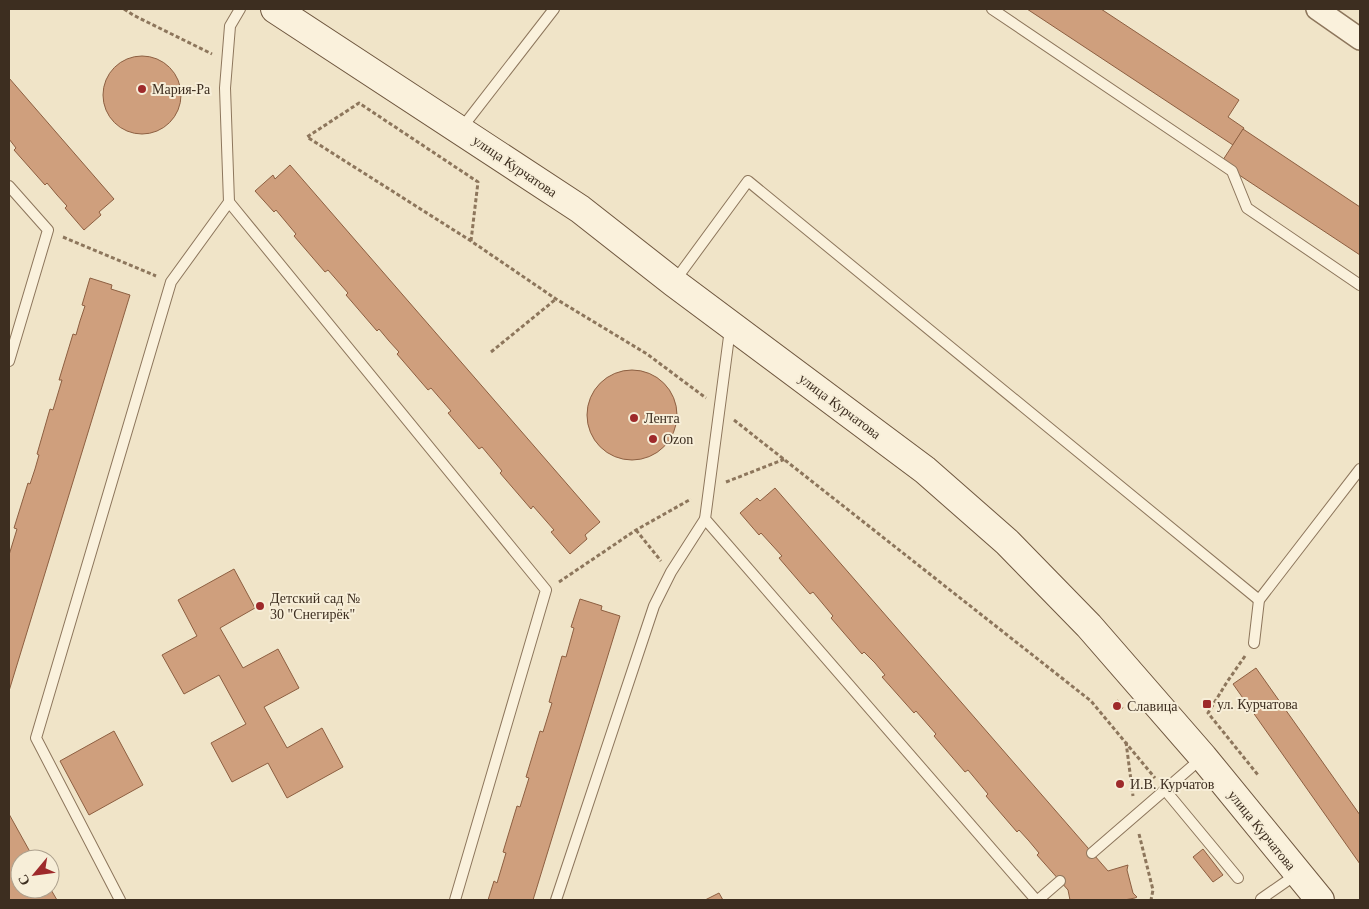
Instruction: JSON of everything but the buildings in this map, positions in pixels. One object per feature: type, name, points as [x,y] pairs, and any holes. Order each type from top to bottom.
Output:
[{"type":"main road","name":"улица Курчатова","points":[[289,15],[580,209],[673,282],[925,470],[1007,542],[1089,626],[1202,757],[1320,900]]},
{"type":"street","points":[[1317,9],[1360,39]]},
{"type":"lane","points":[[240,9],[230,26],[225,88],[229,202],[546,590],[455,900]]},
{"type":"lane","points":[[461,130],[554,9]]},
{"type":"lane","points":[[992,9],[1232,171],[1247,208],[1360,285]]},
{"type":"lane","points":[[673,282],[748,181],[1259,600]]},
{"type":"lane","points":[[9,186],[48,230],[9,361]]},
{"type":"lane","points":[[120,900],[36,738],[171,282],[229,202]]},
{"type":"lane","points":[[556,900],[654,606],[671,572],[706,519],[731,325]]},
{"type":"lane","points":[[1254,644],[1259,600],[1360,469]]},
{"type":"lane","points":[[706,519],[1037,900],[1060,881]]},
{"type":"lane","points":[[1092,853],[1202,757]]},
{"type":"lane","points":[[1165,790],[1238,878]]},
{"type":"lane","points":[[1262,899],[1297,873]]},
{"type":"path","points":[[124,9],[132,15],[227,62]]},
{"type":"path","points":[[471,241],[478,182],[359,103],[307,136],[471,241],[556,299],[647,354],[786,459],[1090,701],[1165,790]]},
{"type":"path","points":[[48,230],[171,282]]},
{"type":"path","points":[[491,352],[556,299]]},
{"type":"path","points":[[558,588],[560,581],[636,530],[710,488],[786,459]]},
{"type":"path","points":[[636,530],[671,572]]},
{"type":"path","points":[[1254,644],[1208,713],[1258,775]]},
{"type":"place","name":"Мария-Ра","points":[[142,89]]},
{"type":"place","name":"Лента","points":[[634,418]]},
{"type":"place","name":"Ozon","points":[[653,439]]},
{"type":"place","name":"Детский сад № 30 \"Снегирёк\"","points":[[260,606]]},
{"type":"place","name":"ул. Курчатова","points":[[1207,704]]},
{"type":"place","name":"Славица","points":[[1117,706]]},
{"type":"place","name":"И.В. Курчатов","points":[[1120,784]]}]
